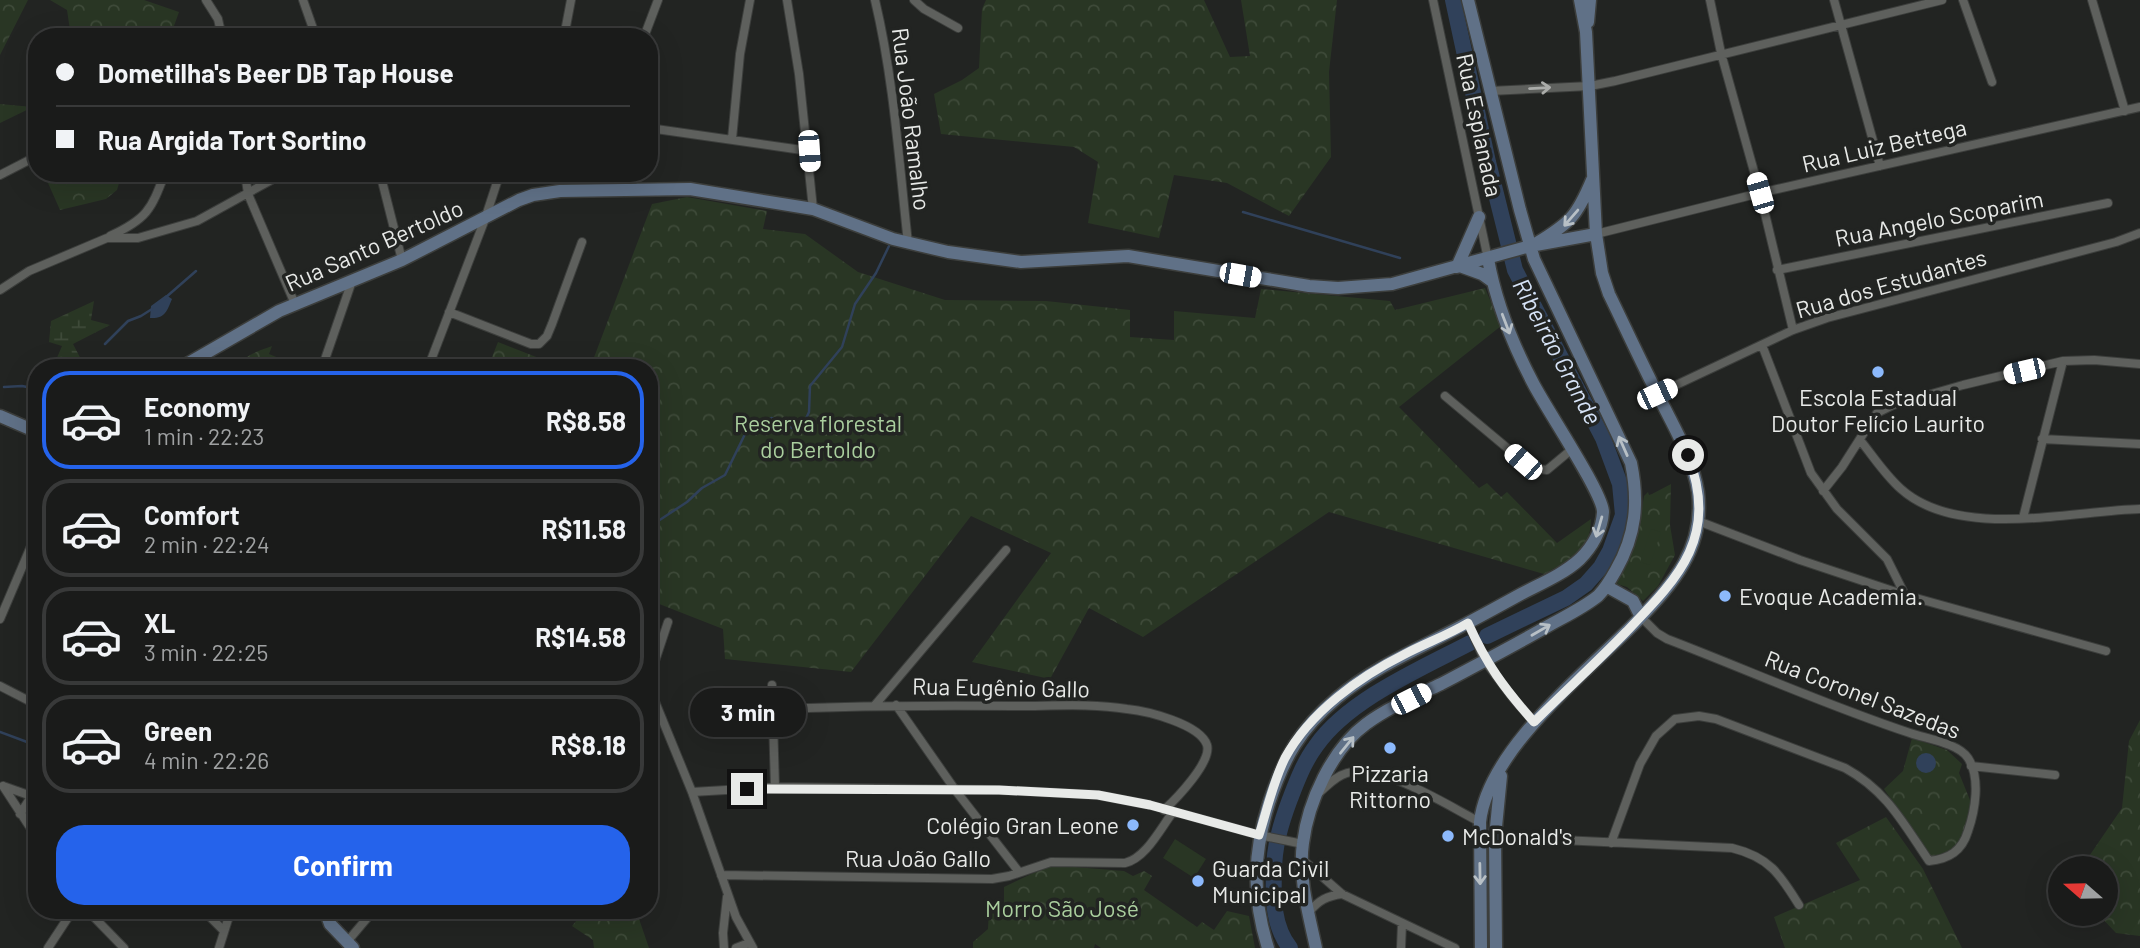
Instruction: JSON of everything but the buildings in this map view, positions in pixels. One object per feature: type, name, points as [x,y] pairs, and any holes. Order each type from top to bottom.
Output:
[{"type":"main road","points":[[1316,948],[1297,843],[1328,770],[1364,726],[1386,711],[1485,661],[1599,595],[1629,544],[1634,523],[1636,495],[1631,463],[1549,291],[1525,248],[1468,0]]},
{"type":"main road","points":[[1481,948],[1480,822],[1486,797],[1504,762],[1534,722],[1641,617],[1678,576],[1693,542],[1698,521],[1698,491],[1690,462],[1609,294],[1602,273],[1596,234],[1586,32],[1578,0]]},
{"type":"main road","points":[[1586,32],[1590,0]]},
{"type":"main road","points":[[1525,248],[1570,221],[1585,197],[1594,174]]},
{"type":"main road","name":"Rua Santo Bertoldo","points":[[196,359],[295,303],[402,260],[519,200],[560,191],[690,189],[813,209],[908,243],[948,252],[1021,262],[1128,256],[1309,286],[1338,288],[1392,284],[1525,248]]},
{"type":"main road","points":[[1479,217],[1458,266],[1482,274],[1493,282]]},
{"type":"main road","points":[[1525,248],[1596,234]]},
{"type":"main road","points":[[1268,948],[1258,901],[1256,873],[1284,760],[1297,739],[1336,699],[1374,672],[1546,581],[1579,560],[1594,543],[1601,525],[1602,503],[1513,344],[1488,258]]},
{"type":"main road","points":[[0,415],[28,428]]},
{"type":"main road","points":[[1606,586],[1633,601],[1641,617]]},
{"type":"main road","points":[[1496,948],[1495,837],[1497,796],[1504,762]]},
{"type":"main road","points":[[328,919],[349,945]]},
{"type":"street","points":[[206,0],[218,19],[220,28]]},
{"type":"street","points":[[303,0],[313,28]]},
{"type":"street","points":[[566,28],[571,0]]},
{"type":"street","points":[[647,28],[658,0]]},
{"type":"street","points":[[732,139],[740,54],[751,0]]},
{"type":"street","points":[[787,0],[809,151],[813,209]]},
{"type":"street","name":"Rua João Ramalho","points":[[875,0],[886,44],[893,94],[908,243]]},
{"type":"street","points":[[914,0],[924,9],[958,28]]},
{"type":"street","name":"Rua Esplanada","points":[[1433,0],[1488,258]]},
{"type":"street","points":[[1578,0],[1590,0]]},
{"type":"street","points":[[1710,0],[1721,53],[1760,193],[1793,330]]},
{"type":"street","points":[[1834,0],[1880,166]]},
{"type":"street","points":[[1490,91],[1590,86],[1942,0]]},
{"type":"street","points":[[1963,0],[1992,82]]},
{"type":"street","points":[[2091,0],[2125,111]]},
{"type":"street","name":"Rua Luiz Bettega","points":[[1596,234],[1760,193],[2140,107]]},
{"type":"street","points":[[658,129],[809,151]]},
{"type":"street","points":[[0,175],[28,161]]},
{"type":"street","points":[[0,289],[29,271],[135,225],[151,208],[161,182]]},
{"type":"street","points":[[246,182],[248,194],[295,303]]},
{"type":"street","points":[[107,238],[138,237],[197,221],[269,182]]},
{"type":"street","points":[[382,182],[402,260]]},
{"type":"street","points":[[431,359],[497,182]]},
{"type":"street","name":"Rua Angelo Scoparim","points":[[1777,270],[2108,203]]},
{"type":"street","name":"Rua dos Estudantes","points":[[1657,394],[1793,330],[1827,318],[2140,233]]},
{"type":"street","points":[[449,312],[531,344],[539,344],[547,336],[582,242]]},
{"type":"street","points":[[325,359],[352,281]]},
{"type":"street","points":[[1762,345],[1803,456],[1837,509],[1887,559],[1905,595]]},
{"type":"street","points":[[1824,491],[1877,413],[1893,405],[2063,361],[2094,360],[2140,364]]},
{"type":"street","points":[[2023,518],[2063,361]]},
{"type":"street","points":[[1446,396],[1531,467],[1547,470],[1571,450]]},
{"type":"street","points":[[2042,439],[2140,444]]},
{"type":"street","points":[[1860,440],[1887,475],[1913,498],[1972,518],[2023,518],[2140,509]]},
{"type":"street","points":[[1698,521],[1800,560],[1905,595],[2106,651]]},
{"type":"street","points":[[875,705],[1006,550]]},
{"type":"street","points":[[0,619],[28,559]]},
{"type":"street","name":"Rua Coronel Sazedas","points":[[1611,843],[1640,764],[1656,736],[1667,724],[1684,716],[1716,719],[1845,768],[1861,777],[1886,798],[1929,861],[1953,855],[1959,850],[1968,834],[1975,795],[1968,758],[1958,750],[1667,639],[1641,617]]},
{"type":"street","points":[[658,652],[668,622]]},
{"type":"street","points":[[1468,623],[1485,661],[1534,722]]},
{"type":"street","points":[[772,685],[775,787]]},
{"type":"street","points":[[0,686],[28,700]]},
{"type":"street","name":"Rua Eugênio Gallo","points":[[772,709],[875,705],[1125,708],[1176,722],[1206,744],[1206,758]]},
{"type":"street","points":[[896,705],[956,791],[1019,872]]},
{"type":"street","points":[[658,709],[692,792],[728,894],[751,946],[736,948]]},
{"type":"street","name":"Rua João Gallo","points":[[721,875],[992,879],[1051,862],[1133,861],[1140,855],[1206,758]]},
{"type":"street","points":[[1971,766],[2055,775]]},
{"type":"street","points":[[1315,796],[1346,773],[1382,774],[1480,822]]},
{"type":"street","points":[[2,785],[28,796]]},
{"type":"street","points":[[2,785],[28,825]]},
{"type":"street","points":[[692,792],[775,787],[1098,795],[1297,843]]},
{"type":"street","points":[[1182,792],[1183,815]]},
{"type":"street","points":[[20,814],[28,805]]},
{"type":"street","points":[[1495,837],[1713,846],[1748,852],[1764,860],[1778,872],[1799,905]]},
{"type":"street","points":[[1302,859],[1342,894],[1455,948]]},
{"type":"street","points":[[724,948],[723,933],[728,894]]},
{"type":"street","points":[[1309,912],[1321,900],[1342,894]]},
{"type":"street","points":[[48,948],[67,919]]},
{"type":"street","points":[[97,919],[124,948]]},
{"type":"street","points":[[212,919],[224,931]]},
{"type":"street","points":[[222,947],[228,919]]},
{"type":"street","points":[[349,945],[368,919]]},
{"type":"street","points":[[1401,948],[1402,923]]},
{"type":"green space","points":[[0,0],[28,0],[0,55]]},
{"type":"green space","points":[[50,0],[144,0],[179,12],[173,28],[70,28],[67,10]]},
{"type":"green space","points":[[986,0],[1204,0],[1230,57],[1250,56],[1241,0],[1337,0],[1329,72],[1331,157],[1289,216],[1227,183],[1174,175],[1159,238],[1088,223],[1098,162],[1074,147],[941,134],[934,94],[979,68],[982,9]]},
{"type":"green space","points":[[0,104],[28,107],[28,109],[0,123]]},
{"type":"green space","points":[[48,182],[119,182],[117,190],[106,199],[60,210]]},
{"type":"green space","name":"Reserva florestal do Bertoldo","points":[[687,197],[767,211],[763,229],[805,234],[858,272],[945,300],[1046,301],[1130,310],[1130,337],[1174,340],[1174,311],[1255,318],[1261,289],[1390,301],[1395,310],[1485,288],[1501,326],[1399,407],[1479,488],[1487,483],[1501,497],[1507,492],[1557,543],[1591,519],[1587,541],[1578,554],[1544,574],[1329,512],[1143,637],[1089,608],[1050,679],[972,662],[1051,553],[971,516],[851,672],[725,659],[723,629],[658,604],[658,359],[593,359],[652,204]]},
{"type":"green space","points":[[94,301],[91,320],[110,325],[73,344],[81,359],[56,359],[62,346],[49,342],[51,321]]},
{"type":"green space","points":[[498,342],[542,359],[491,359]]},
{"type":"green space","points":[[272,346],[269,354],[281,359],[245,359]]},
{"type":"green space","points":[[1671,484],[1670,525],[1675,555],[1658,586],[1643,601],[1627,587],[1617,584],[1640,521],[1644,496]]},
{"type":"green space","points":[[1651,529],[1661,532],[1650,565],[1640,562]]},
{"type":"green space","points":[[2140,720],[2140,936],[2116,933],[2109,926],[2118,926],[2118,856],[2089,856],[2122,808],[2129,741]]},
{"type":"green space","points":[[1912,738],[1947,750],[1962,764],[1959,773],[1972,805],[1966,837],[1946,857],[1931,857],[1884,789],[1903,771]]},
{"type":"green space","points":[[1886,817],[1923,869],[1962,948],[1785,948],[1774,917],[1860,880],[1836,843]]},
{"type":"green space","points":[[1175,839],[1206,859],[1194,878],[1163,858]]},
{"type":"green space","name":"Morro São José","points":[[1050,865],[1124,871],[1133,876],[1144,871],[1152,876],[1144,890],[1197,927],[1202,922],[1214,930],[1227,911],[1249,916],[1255,948],[1101,948],[1095,944],[1094,948],[973,948],[973,942],[988,929],[989,908],[1004,908],[1004,887]]},
{"type":"green space","points":[[578,919],[639,919],[649,948],[594,948],[593,940],[572,926]]},
{"type":"water","points":[[166,295],[172,299],[167,311],[162,316],[150,318],[151,306]]},
{"type":"water","points":[[1926,753],[1933,756],[1936,763],[1933,770],[1926,773],[1919,770],[1916,763],[1919,756]]},
{"type":"waterway","name":"Ribeirão Grande","points":[[1453,0],[1488,162],[1515,270],[1603,438],[1620,484],[1623,515],[1610,551],[1601,567],[1586,584],[1566,598],[1487,636]]},
{"type":"waterway","points":[[1243,212],[1400,258]]},
{"type":"waterway","points":[[658,521],[687,502],[702,488],[725,475],[747,430],[772,418],[800,432],[809,412],[810,386],[842,347],[855,304],[876,273],[889,246]]},
{"type":"waterway","points":[[165,298],[196,271]]},
{"type":"waterway","points":[[105,344],[128,321],[152,309]]},
{"type":"waterway","points":[[4,387],[28,387]]},
{"type":"waterway","name":"Ribeirão Grande","points":[[1290,948],[1280,931],[1275,912],[1274,862],[1284,817],[1308,758],[1330,729],[1366,700],[1470,643]]},
{"type":"waterway","points":[[0,732],[27,742]]},
{"type":"place","name":"Escola Estadual Doutor Felício Laurito","points":[[1878,372]]},
{"type":"place","name":"Evoque Academia.","points":[[1725,596]]},
{"type":"place","name":"Pizzaria Rittorno","points":[[1390,748]]},
{"type":"place","name":"Colégio Gran Leone","points":[[1133,825]]},
{"type":"place","name":"McDonald's","points":[[1448,836]]},
{"type":"place","name":"Guarda Civil Municipal","points":[[1198,881]]},
{"type":"route","points":[[747,789],[775,787],[999,790],[1098,795],[1150,805],[1259,835],[1284,760],[1297,739],[1316,718],[1336,699],[1374,672],[1402,655],[1468,623],[1485,661],[1534,722],[1611,648],[1678,576],[1693,542],[1698,521],[1698,491],[1688,455]]}]
